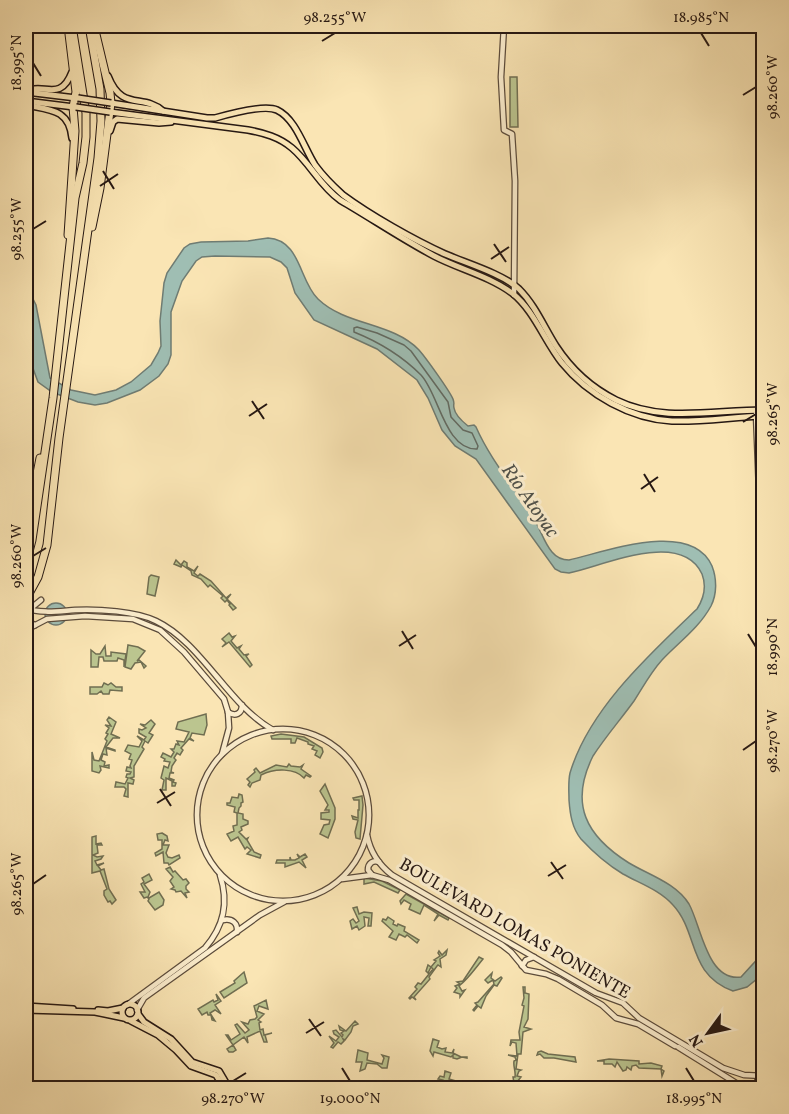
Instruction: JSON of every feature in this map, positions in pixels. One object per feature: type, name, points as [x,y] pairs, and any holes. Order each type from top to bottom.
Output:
[{"type":"highway","points":[[70,26],[76,98],[68,222],[70,258]]},
{"type":"highway","points":[[26,563],[32,540],[53,398],[75,198],[86,137],[85,102],[70,26]]},
{"type":"highway","points":[[26,599],[38,578],[47,545],[64,402],[98,158],[101,121],[100,89],[89,26]]},
{"type":"highway","points":[[84,258],[100,188],[110,107],[105,68],[94,26]]},
{"type":"highway","points":[[26,530],[36,472],[40,456],[44,451]]},
{"type":"main road","points":[[105,68],[117,93],[128,99],[157,107],[164,112]]},
{"type":"main road","points":[[26,92],[33,89],[47,91],[58,89],[67,83],[73,70]]},
{"type":"main road","points":[[26,92],[76,98],[180,121],[267,134],[294,149],[328,190],[340,200],[440,258],[489,280],[514,295],[525,307],[556,356],[571,374],[591,391],[615,405],[639,414],[669,421],[756,413],[764,410]]},
{"type":"main road","points":[[26,103],[110,107],[215,118],[273,108],[285,115],[319,170],[344,195],[434,248],[487,271],[514,286],[528,300],[567,361],[586,380],[610,397],[631,406],[664,414],[756,413],[764,416]]},
{"type":"main road","points":[[26,103],[58,112],[67,120],[72,136],[72,167]]},
{"type":"main road","points":[[105,147],[114,120],[159,123],[180,121]]},
{"type":"main road","points":[[311,171],[316,174],[319,170]]},
{"type":"main road","points":[[124,1018],[121,1013],[125,1006]]},
{"type":"main road","points":[[79,1011],[108,1011],[134,1006],[144,1022],[171,1039],[191,1064],[219,1071],[229,1089]]},
{"type":"main road","points":[[26,1008],[95,1012],[124,1018],[158,1035],[191,1064],[216,1075],[224,1089]]},
{"type":"main road","points":[[131,1021],[136,1018],[138,1012]]},
{"type":"main road","points":[[755,1089],[758,1081],[764,1077]]},
{"type":"street","points":[[504,26],[501,77],[504,130],[512,134],[515,181],[514,295]]},
{"type":"street","points":[[756,413],[764,618]]},
{"type":"street","points":[[26,630],[28,614],[40,600]]},
{"type":"street","points":[[28,614],[48,612],[62,615]]},
{"type":"street","points":[[48,612],[48,618]]},
{"type":"street","points":[[28,614],[48,618],[101,613],[143,616],[157,621],[185,642],[255,719],[273,730]]},
{"type":"street","points":[[101,613],[143,622],[166,635],[221,693],[228,712],[229,728],[222,754],[200,792],[197,811],[202,843],[219,872],[228,882],[245,893],[266,900],[284,902]]},
{"type":"street","points":[[185,642],[181,642],[180,645],[186,654]]},
{"type":"street","points":[[228,712],[233,715],[240,713],[242,707],[240,702]]},
{"type":"street","points":[[125,1006],[266,911],[284,902],[311,897],[328,889],[340,880],[354,863],[367,832],[369,818],[360,776],[338,750],[315,735],[298,731],[273,730],[245,737],[222,754]]},
{"type":"street","name":"BOULEVARD LOMAS PONIENTE","points":[[367,832],[371,848],[379,862],[392,874],[596,993],[623,1003],[639,1018],[677,1045],[742,1087]]},
{"type":"street","points":[[372,876],[368,867],[373,862],[379,862]]},
{"type":"street","points":[[138,1012],[148,992],[205,948],[218,930],[223,920],[225,900],[219,872]]},
{"type":"street","name":"BOULEVARD LOMAS PONIENTE","points":[[340,880],[372,876],[388,880],[502,945],[512,952],[528,971],[558,979],[602,1005],[616,1018],[638,1024],[723,1068],[744,1075],[764,1077]]},
{"type":"street","points":[[223,920],[234,921],[237,932]]},
{"type":"street","points":[[522,966],[526,960],[534,957]]},
{"type":"street","points":[[535,972],[541,969],[542,961]]},
{"type":"street","points":[[607,1010],[609,1003],[615,1000]]},
{"type":"street","points":[[624,1020],[629,1016],[630,1009]]},
{"type":"street","points":[[742,1087],[747,1080],[744,1075]]},
{"type":"green space","points":[[510,77],[517,77],[518,127],[510,127]]},
{"type":"green space","points":[[176,560],[181,565],[184,561],[187,567],[194,571],[198,566],[194,573],[211,581],[226,598],[231,594],[227,599],[236,608],[233,610],[227,600],[225,602],[221,598],[223,596],[210,585],[208,587],[201,579],[192,575],[191,571],[182,565],[181,567],[174,564]]},
{"type":"green space","points":[[151,575],[159,577],[155,596],[147,594]]},
{"type":"green space","points":[[229,633],[232,637],[235,636],[231,641],[237,648],[241,646],[239,649],[244,655],[249,654],[246,656],[252,665],[250,667],[229,642],[222,647],[226,643],[222,639]]},
{"type":"green space","points":[[128,645],[145,651],[137,661],[139,660],[146,666],[144,668],[141,662],[135,663],[131,669],[125,667]]},
{"type":"green space","points":[[105,646],[106,656],[111,656],[111,652],[126,654],[124,667],[124,660],[118,658],[117,661],[104,661],[103,657],[99,657],[98,667],[91,667],[91,650],[100,654]]},
{"type":"green space","points":[[104,683],[122,687],[122,691],[110,690],[109,694],[103,694],[101,691],[97,694],[90,694],[90,687],[102,687]]},
{"type":"green space","points":[[206,714],[207,725],[204,735],[192,733],[190,738],[194,741],[189,739],[181,748],[183,750],[180,755],[177,753],[174,758],[176,760],[171,772],[174,773],[170,773],[169,778],[174,780],[175,786],[172,786],[172,781],[166,778],[166,790],[162,790],[164,780],[161,778],[164,766],[168,768],[170,762],[164,761],[165,759],[161,757],[163,753],[171,757],[174,752],[171,749],[174,749],[176,744],[179,745],[177,741],[184,742],[189,732],[176,729],[178,722]]},
{"type":"green space","points":[[109,717],[116,722],[111,734],[120,738],[113,738],[106,747],[115,751],[106,748],[107,755],[103,754],[101,760],[105,762],[104,766],[109,765],[109,768],[100,766],[99,773],[92,771],[92,752],[94,760],[99,761],[107,741],[105,739],[109,728],[105,725],[111,726],[107,720]]},
{"type":"green space","points":[[151,720],[155,724],[149,733],[153,735],[148,743],[145,741],[142,747],[144,749],[134,766],[134,777],[130,778],[134,780],[133,784],[128,783],[128,797],[124,796],[126,789],[124,787],[115,787],[116,782],[125,784],[127,774],[131,772],[126,771],[127,767],[131,768],[132,760],[129,759],[131,754],[125,751],[128,745],[139,747],[142,741],[137,736],[144,740],[146,737],[139,733],[139,729],[146,728],[140,724],[145,725]]},
{"type":"green space","points":[[281,734],[304,737],[322,748],[320,758],[315,755],[317,751],[312,749],[314,746],[308,742],[297,738],[295,743],[291,743],[291,739],[272,739],[271,736]]},
{"type":"green space","points":[[289,764],[300,767],[303,765],[301,769],[311,776],[306,775],[304,778],[295,772],[278,770],[261,775],[260,780],[252,783],[250,787],[248,785],[250,782],[247,779],[256,768],[260,773],[276,765],[287,767]]},
{"type":"green space","points":[[325,784],[335,808],[335,819],[328,838],[320,834],[324,825],[329,824],[330,820],[321,819],[321,813],[329,812],[325,810],[328,805],[320,791]]},
{"type":"green space","points":[[239,794],[242,795],[243,802],[238,813],[243,814],[243,819],[248,821],[248,824],[241,827],[242,830],[239,832],[246,839],[248,838],[254,852],[261,855],[260,858],[247,854],[251,850],[247,847],[245,849],[238,837],[231,841],[227,834],[234,831],[233,826],[237,825],[237,813],[234,812],[235,807],[227,803],[230,803],[232,797],[238,798]]},
{"type":"green space","points":[[362,796],[360,839],[356,838],[355,832],[358,820],[353,819],[352,816],[358,818],[359,810],[359,800],[353,798]]},
{"type":"green space","points":[[162,833],[167,836],[168,841],[165,840],[163,845],[169,845],[166,853],[168,857],[179,855],[180,858],[169,865],[164,863],[163,852],[156,856],[155,853],[162,849],[162,840],[158,840],[157,834]]},
{"type":"green space","points":[[96,836],[96,844],[101,843],[102,845],[97,845],[98,853],[93,855],[103,856],[95,861],[97,865],[104,863],[98,866],[101,870],[104,869],[109,889],[116,900],[112,904],[104,895],[107,889],[100,871],[92,873],[92,837]]},
{"type":"green space","points":[[297,854],[300,857],[305,854],[307,857],[302,860],[306,868],[299,862],[285,867],[285,863],[276,863],[277,860],[290,860],[290,857],[291,860],[295,860],[299,858]]},
{"type":"green space","points":[[170,867],[173,872],[175,871],[189,883],[186,889],[189,892],[185,893],[187,898],[181,891],[176,892],[171,889],[174,887],[170,881],[173,877],[166,869]]},
{"type":"green space","points":[[149,874],[152,880],[144,884],[150,892],[148,897],[159,892],[164,900],[163,905],[155,910],[148,901],[149,899],[144,898],[140,892],[145,892],[141,884],[144,882],[142,878]]},
{"type":"green space","points":[[364,878],[382,881],[400,890],[398,893],[374,882],[364,884]]},
{"type":"green space","points":[[406,894],[449,918],[448,920],[439,915],[434,921],[438,914],[424,905],[420,914],[409,909],[411,904],[404,900],[401,904],[400,901]]},
{"type":"green space","points":[[357,907],[359,914],[372,913],[371,926],[368,926],[369,918],[364,917],[365,926],[359,930],[357,926],[352,929],[350,921],[353,919],[356,923],[359,921],[353,908]]},
{"type":"green space","points":[[388,917],[394,921],[393,924],[405,927],[404,931],[419,940],[417,943],[407,935],[405,937],[399,934],[396,940],[389,937],[393,931],[382,921]]},
{"type":"green space","points":[[447,950],[446,955],[440,959],[441,967],[437,966],[429,977],[430,979],[414,997],[416,1000],[412,997],[410,999],[418,983],[421,984],[433,969],[431,967],[436,961],[434,960],[440,956],[439,951],[442,955]]},
{"type":"green space","points":[[479,957],[483,959],[459,986],[462,991],[465,990],[460,997],[460,994],[454,992],[457,988],[455,986],[460,984],[457,982],[463,981]]},
{"type":"green space","points":[[244,972],[247,983],[224,998],[220,992],[235,983],[234,981]]},
{"type":"green space","points":[[492,973],[491,978],[495,981],[502,978],[486,996],[481,1008],[478,1006],[474,1011],[477,1005],[475,1003],[494,984],[493,980],[488,983],[485,980]]},
{"type":"green space","points":[[523,987],[525,987],[525,993],[529,994],[528,1019],[524,1027],[531,1029],[523,1032],[521,1054],[518,1054],[516,1069],[521,1070],[517,1076],[521,1077],[517,1082],[518,1088],[509,1087],[514,1083],[514,1061],[516,1060],[515,1057],[508,1055],[517,1056],[516,1043],[512,1042],[510,1046],[511,1040],[520,1040],[519,1032],[524,1006],[522,1005]]},
{"type":"green space","points":[[216,994],[221,1001],[215,1005],[221,1014],[215,1010],[210,1013],[215,1021],[207,1012],[202,1015],[198,1009],[213,1000],[214,1002],[218,1000]]},
{"type":"green space","points":[[266,1000],[268,1009],[259,1006],[257,1011],[264,1014],[258,1020],[261,1022],[259,1023],[260,1030],[263,1029],[264,1035],[272,1033],[265,1035],[267,1042],[264,1042],[260,1031],[247,1037],[248,1043],[244,1037],[233,1045],[226,1035],[231,1040],[240,1034],[235,1025],[237,1024],[245,1033],[249,1030],[242,1022],[248,1024],[250,1020],[255,1019],[257,1017],[254,1006]]},
{"type":"green space","points":[[355,1021],[358,1024],[353,1026],[345,1040],[331,1047],[334,1043],[329,1036],[336,1041],[339,1037],[333,1031],[336,1030],[342,1037],[341,1033],[344,1031],[340,1030],[339,1026],[346,1031]]},
{"type":"green space","points":[[433,1039],[439,1041],[437,1047],[446,1048],[445,1052],[452,1053],[454,1049],[453,1053],[462,1057],[457,1059],[453,1058],[453,1055],[451,1057],[434,1052],[433,1056],[430,1051]]},
{"type":"green space","points":[[233,1045],[236,1050],[229,1052],[227,1049]]},
{"type":"green space","points":[[358,1050],[368,1053],[367,1060],[382,1064],[384,1058],[382,1055],[389,1057],[387,1068],[367,1063],[365,1069],[360,1071],[362,1062],[356,1062]]},
{"type":"green space","points":[[541,1051],[575,1057],[576,1062],[544,1058],[540,1054],[537,1055]]},
{"type":"green space","points":[[609,1059],[639,1061],[639,1064],[651,1063],[662,1066],[661,1069],[639,1068],[636,1065],[632,1066],[631,1070],[627,1067],[623,1071],[617,1062],[615,1067],[612,1064],[604,1064],[604,1061],[597,1061]]},
{"type":"green space","points":[[445,1071],[451,1073],[449,1079],[463,1083],[468,1086],[467,1088],[457,1088],[454,1085],[452,1088],[441,1088],[443,1080],[438,1079],[440,1076],[444,1077]]},
{"type":"water","points":[[268,238],[279,240],[287,246],[298,262],[312,291],[329,308],[396,334],[419,350],[451,395],[458,416],[468,426],[476,427],[503,474],[527,508],[547,545],[556,556],[569,560],[625,546],[667,541],[686,544],[701,552],[712,566],[716,586],[711,606],[695,628],[658,665],[593,756],[582,789],[583,804],[592,830],[602,842],[614,853],[670,885],[684,897],[693,913],[707,950],[720,971],[729,976],[741,977],[763,953],[763,974],[747,987],[733,991],[718,984],[708,974],[701,964],[681,916],[673,905],[662,895],[612,867],[596,853],[578,835],[570,810],[570,773],[591,727],[623,684],[697,609],[703,597],[704,579],[692,561],[677,554],[660,552],[620,558],[569,573],[555,569],[476,459],[455,446],[442,430],[417,380],[377,349],[314,320],[295,293],[287,268],[270,257],[215,256],[202,257],[196,261],[182,281],[171,312],[171,355],[168,364],[159,376],[140,390],[107,403],[95,405],[78,402],[52,392],[38,382],[31,363],[26,285],[36,305],[50,378],[71,390],[95,395],[116,390],[131,382],[151,365],[161,346],[160,321],[164,283],[167,273],[184,248],[201,242],[248,241]]},
{"type":"water","points":[[52,603],[60,603],[67,610],[67,618],[60,625],[52,625],[45,618],[45,610]]},
{"type":"water label","name":"Río Atoyac","points":[[531,500]]}]
